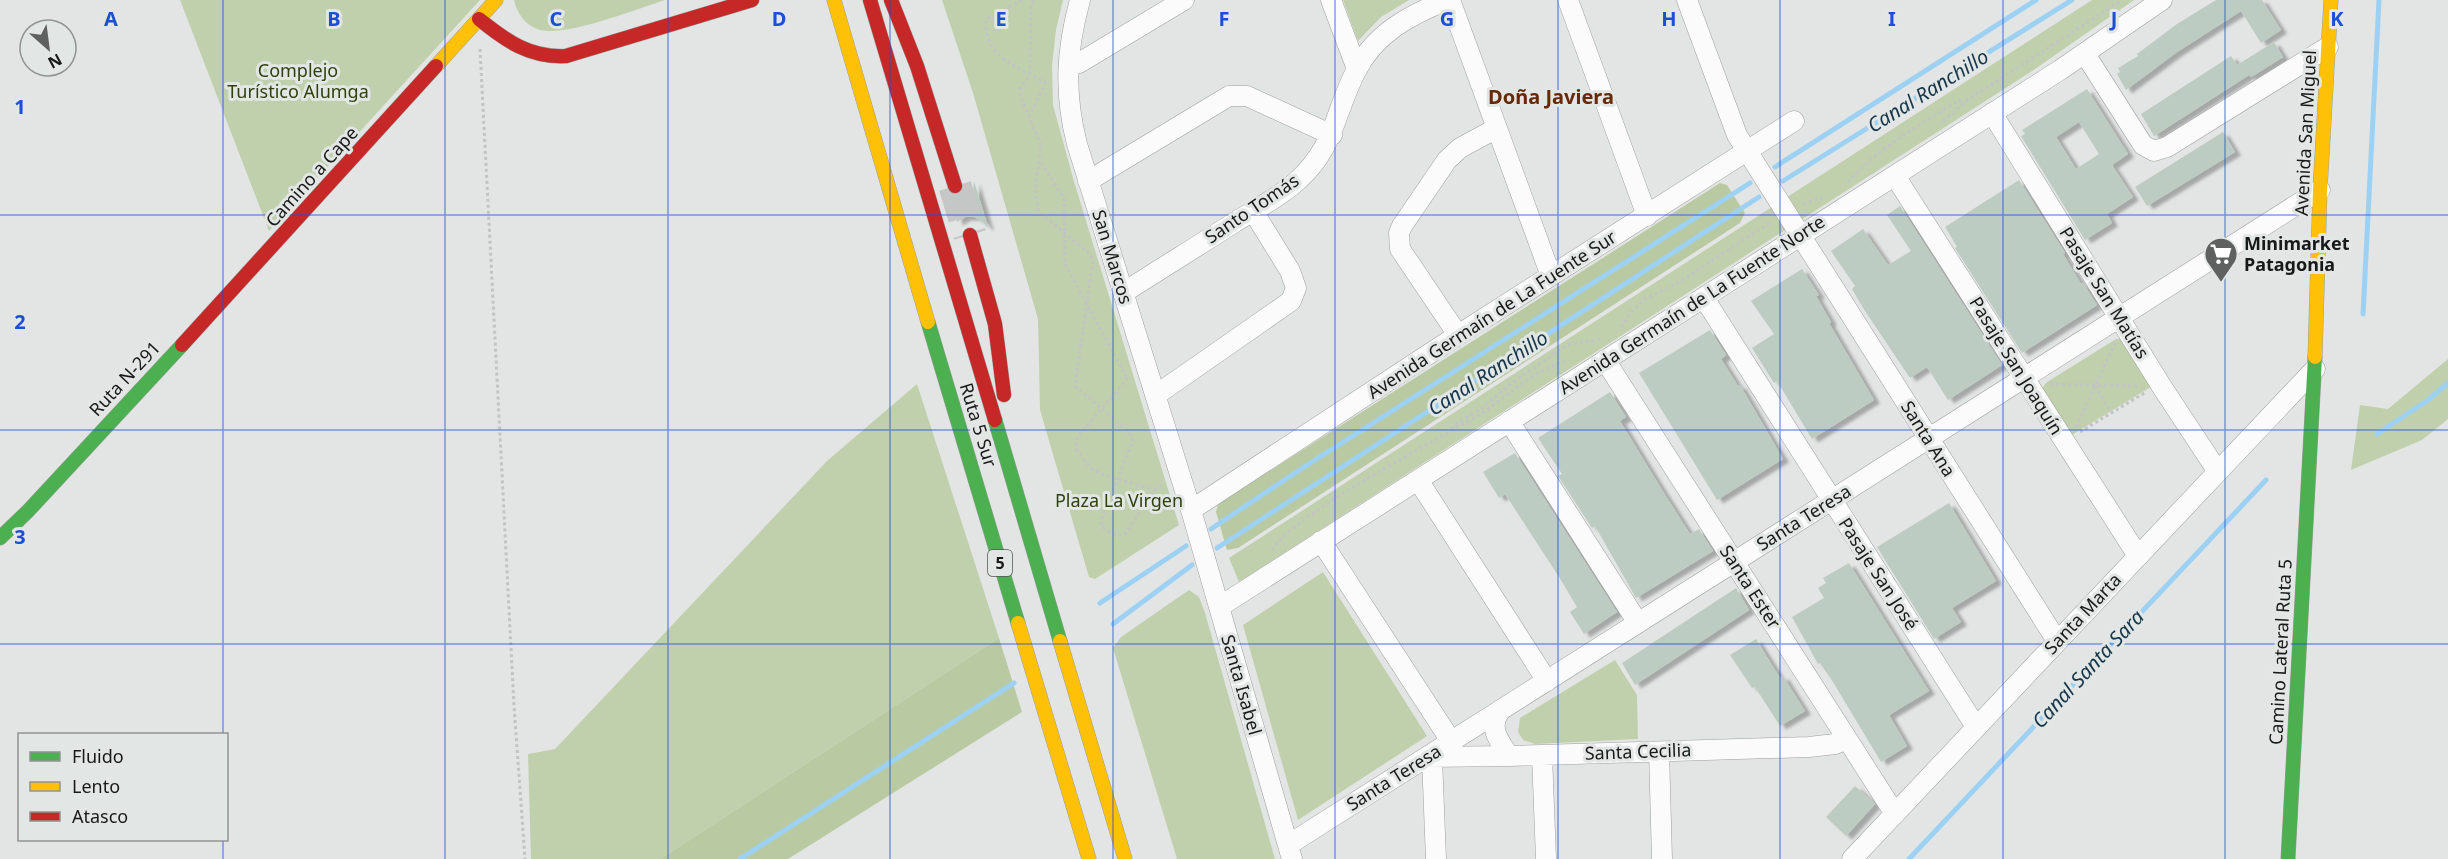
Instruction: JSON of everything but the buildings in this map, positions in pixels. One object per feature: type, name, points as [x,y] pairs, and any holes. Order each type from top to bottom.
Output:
[{"type":"main road","name":"Camino a Cape","points":[[276,244],[496,0]]},
{"type":"main road","points":[[479,19],[514,47],[539,56],[554,58],[582,53],[752,0]]},
{"type":"main road","points":[[827,0],[840,21]]},
{"type":"main road","name":"Ruta 5 Sur","points":[[834,0],[911,267],[1089,859]]},
{"type":"main road","name":"Ruta 5 Sur","points":[[870,0],[1125,859]]},
{"type":"main road","points":[[891,0],[917,66],[955,186]]},
{"type":"main road","name":"Avenida San Miguel","points":[[2310,447],[2315,369],[2320,190],[2331,0]]},
{"type":"main road","points":[[970,235],[995,324],[1019,506]]},
{"type":"main road","name":"Ruta N-291","points":[[0,538],[28,511],[276,244]]},
{"type":"main road","name":"Camino Lateral Ruta 5","points":[[2288,859],[2310,447]]},
{"type":"street","name":"San Marcos","points":[[1080,0],[1072,30],[1068,66],[1067,87],[1072,123],[1191,510]]},
{"type":"street","points":[[1068,66],[1079,63],[1184,0]]},
{"type":"street","points":[[1331,0],[1357,69]]},
{"type":"street","points":[[1449,0],[1551,276]]},
{"type":"street","name":"Santo Tomás","points":[[1123,292],[1296,182],[1321,154],[1332,135],[1357,69],[1377,42],[1395,25],[1449,0]]},
{"type":"street","points":[[1568,0],[1647,216]]},
{"type":"street","name":"Santa Ana","points":[[1687,0],[1732,123],[1747,152],[2058,641]]},
{"type":"street","name":"Avenida Germaín de La Fuente Norte","points":[[1219,607],[2085,54],[2162,0]]},
{"type":"street","points":[[2085,54],[2143,145],[2154,152],[2167,147],[2328,47]]},
{"type":"street","points":[[1088,181],[1234,94],[1247,96],[1332,135]]},
{"type":"street","name":"Pasaje San Matías","points":[[1992,113],[2159,387],[2218,472]]},
{"type":"street","name":"Avenida Germaín de La Fuente Sur","points":[[1191,510],[1458,335],[1794,121]]},
{"type":"street","points":[[1458,335],[1400,249],[1399,233],[1447,160],[1460,148],[1497,128]]},
{"type":"street","name":"Pasaje San Joaquín","points":[[1895,176],[2025,380],[2068,442],[2138,556]]},
{"type":"street","name":"Santa Teresa","points":[[1290,852],[1451,741],[1928,439],[2121,322],[2320,190]]},
{"type":"street","points":[[1156,395],[1291,301],[1296,288],[1290,271],[1253,211]]},
{"type":"street","name":"Pasaje San José","points":[[1704,298],[1976,727]]},
{"type":"street","name":"Santa Ester","points":[[1605,360],[1895,814]]},
{"type":"street","name":"Santa Marta","points":[[1852,859],[2315,369]]},
{"type":"street","points":[[1509,421],[1638,623]]},
{"type":"street","points":[[1418,480],[1547,681]]},
{"type":"street","name":"Santa Isabel","points":[[1191,510],[1290,852]]},
{"type":"street","points":[[1321,541],[1451,741]]},
{"type":"street","points":[[1502,710],[1496,715],[1494,731],[1509,756]]},
{"type":"street","name":"Santa Cecilia","points":[[1429,757],[1809,747],[1835,744],[1847,739]]},
{"type":"street","points":[[1659,752],[1662,859]]},
{"type":"street","points":[[1542,755],[1546,859]]},
{"type":"street","points":[[1429,757],[1436,859]]},
{"type":"path","points":[[1022,0],[986,21],[989,45],[999,56],[1046,83]]},
{"type":"path","points":[[1033,0],[1030,73],[1020,89],[1021,98],[1041,146],[1035,192],[1039,212],[1090,254],[1093,260],[1075,386],[1102,408],[1129,432],[1133,441],[1118,479],[1101,520],[1101,526],[1115,536],[1126,533],[1154,490],[1118,479],[1099,473],[1091,468],[1076,449],[1077,437],[1102,408],[1127,378],[1138,375]]},
{"type":"path","points":[[1936,127],[1968,99],[2122,0]]},
{"type":"path","points":[[479,19],[513,682],[525,859]]},
{"type":"path","points":[[1029,117],[1046,83],[1052,81]]},
{"type":"path","points":[[1845,185],[1868,161],[1958,101],[1968,99]]},
{"type":"path","points":[[1040,162],[1064,198],[1065,264],[1127,378]]},
{"type":"path","points":[[1796,207],[1827,196]]},
{"type":"path","points":[[1617,333],[1632,311],[1645,299],[1676,284],[1778,218]]},
{"type":"path","points":[[2068,442],[2095,386],[2121,322]]},
{"type":"path","points":[[1452,429],[1454,425],[1482,408],[1512,383],[1564,347],[1606,338]]},
{"type":"path","points":[[1266,558],[1278,541],[1306,518],[1355,485],[1485,411],[1526,380],[1552,366],[1569,362]]},
{"type":"path","points":[[2025,380],[2095,386],[2159,387]]},
{"type":"path","points":[[2095,386],[2112,413]]},
{"type":"path","points":[[2068,442],[2112,413],[2159,387]]},
{"type":"green space","name":"Complejo Turístico Alumga","points":[[180,0],[480,0],[269,231]]},
{"type":"green space","points":[[514,0],[665,0],[584,26],[552,31],[540,30],[526,22],[517,10]]},
{"type":"green space","name":"Plaza La Virgen","points":[[942,0],[1063,0],[1056,30],[1052,65],[1053,105],[1073,178],[1179,525],[1095,579],[1089,577],[1040,410],[1038,319],[973,93]]},
{"type":"green space","points":[[1343,0],[1409,0],[1381,17],[1358,41]]},
{"type":"green space","points":[[2092,0],[2134,0],[2035,69],[1239,582],[1229,558]]},
{"type":"green space","points":[[1720,183],[1727,185],[1745,213],[1740,223],[1238,548],[1227,550],[1216,512],[1218,504]]},
{"type":"green space","points":[[2124,338],[2154,385],[2070,436],[2042,388],[2047,382],[2116,339]]},
{"type":"green space","points":[[2448,359],[2448,419],[2422,440],[2351,470],[2360,405],[2388,409]]},
{"type":"green space","points":[[917,384],[999,638],[660,859],[531,859],[528,754],[555,749],[827,461]]},
{"type":"green space","points":[[1323,572],[1427,736],[1298,820],[1243,625]]},
{"type":"green space","points":[[1189,590],[1199,597],[1205,613],[1275,859],[1177,859],[1113,648],[1121,637]]},
{"type":"green space","points":[[999,638],[1022,712],[788,859],[660,859]]},
{"type":"green space","points":[[1615,660],[1637,695],[1638,739],[1535,744],[1523,740],[1518,732],[1520,718]]},
{"type":"waterway","points":[[1775,167],[2036,0]]},
{"type":"waterway","name":"Canal Ranchillo","points":[[1783,181],[2072,0]]},
{"type":"waterway","points":[[2363,314],[2379,0]]},
{"type":"waterway","points":[[1211,529],[1304,467],[1750,183]]},
{"type":"waterway","name":"Canal Ranchillo","points":[[1217,548],[1759,197]]},
{"type":"waterway","name":"Canal Santa Sara","points":[[2377,434],[2428,400],[2448,383]]},
{"type":"waterway","name":"Canal Santa Sara","points":[[1909,859],[2266,480]]},
{"type":"waterway","points":[[1100,603],[1186,546]]},
{"type":"waterway","name":"Canal Ranchillo","points":[[1113,624],[1192,565]]},
{"type":"waterway","points":[[740,859],[1014,683]]},
{"type":"tunnel","points":[[955,186],[970,235]]},
{"type":"traffic: fast","points":[[928,322],[1018,623]]},
{"type":"traffic: fast","points":[[0,538],[28,511],[182,345]]},
{"type":"traffic: fast","points":[[2288,859],[2315,357]]},
{"type":"traffic: fast","points":[[995,420],[1060,641]]},
{"type":"traffic: slow","points":[[436,66],[496,0]]},
{"type":"traffic: slow","points":[[834,0],[928,322]]},
{"type":"traffic: slow","points":[[2315,357],[2320,190],[2331,0]]},
{"type":"traffic: slow","points":[[1018,623],[1089,859]]},
{"type":"traffic: slow","points":[[1060,641],[1125,859]]},
{"type":"traffic: jam","points":[[479,19],[519,47],[541,54],[566,56],[752,0]]},
{"type":"traffic: jam","points":[[870,0],[995,420]]},
{"type":"traffic: jam","points":[[891,0],[917,66],[955,186]]},
{"type":"traffic: jam","points":[[182,345],[436,66]]},
{"type":"traffic: jam","points":[[970,235],[995,324],[1004,395]]},
{"type":"place","name":"Minimarket Patagonia","points":[[2221,283]]},
{"type":"district","name":"Doña Javiera","points":[[1551,97]]}]
